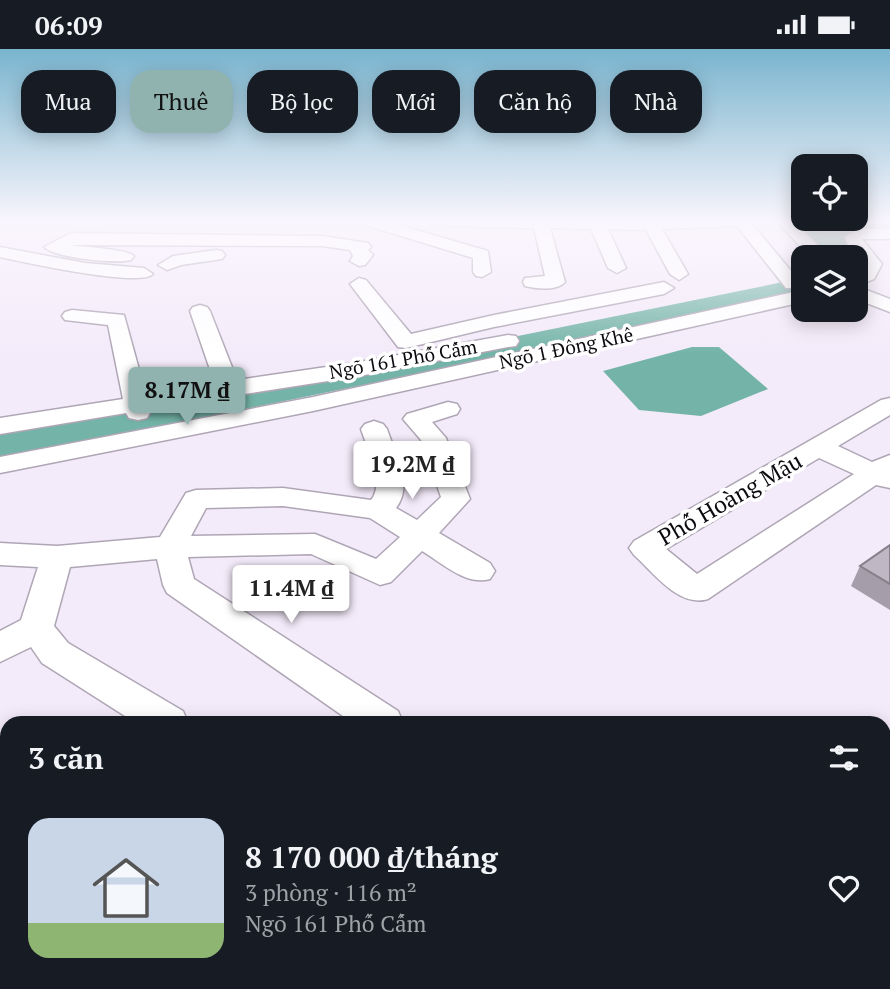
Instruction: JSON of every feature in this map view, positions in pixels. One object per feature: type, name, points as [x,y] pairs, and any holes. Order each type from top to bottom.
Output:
[{"type":"street","points":[[68,265],[144,274]]},
{"type":"street","points":[[482,265],[482,272]]},
{"type":"street","points":[[531,282],[556,282],[552,265]]},
{"type":"street","points":[[359,284],[411,350],[536,313],[671,281],[668,265]]},
{"type":"street","name":"Ngõ 161 Phố Cấm","points":[[273,384],[350,373],[411,350],[791,288]]},
{"type":"street","name":"Ngõ 1 Đông Khê","points":[[0,465],[313,404],[791,289]]},
{"type":"street","points":[[536,313],[518,298],[557,291]]},
{"type":"street","points":[[868,297],[890,306]]},
{"type":"street","points":[[200,311],[228,389]]},
{"type":"street","points":[[72,316],[117,320],[136,410]]},
{"type":"street","points":[[0,426],[136,410],[228,389],[273,384]]},
{"type":"street","points":[[0,435],[273,384]]},
{"type":"street","name":"Phố Hoàng Mậu","points":[[885,473],[695,591],[645,548],[890,405]]},
{"type":"street","points":[[0,554],[57,557],[170,547],[315,544],[380,574],[456,499],[433,438],[416,419],[448,409]]},
{"type":"street","points":[[374,429],[391,484],[390,496],[378,510]]},
{"type":"street","points":[[818,447],[885,473]]},
{"type":"street","points":[[374,716],[179,585],[170,547],[196,499],[283,497],[378,510],[479,571]]},
{"type":"street","points":[[0,648],[36,628],[57,557]]},
{"type":"street","points":[[36,628],[55,653],[158,716]]},
{"type":"shaded area","points":[[791,280],[791,298],[0,459],[0,435],[430,354]]},
{"type":"shaded area","points":[[692,347],[719,347],[768,389],[701,416],[639,410],[603,371]]},
{"type":"building","points":[[890,545],[890,584],[860,566]]}]
